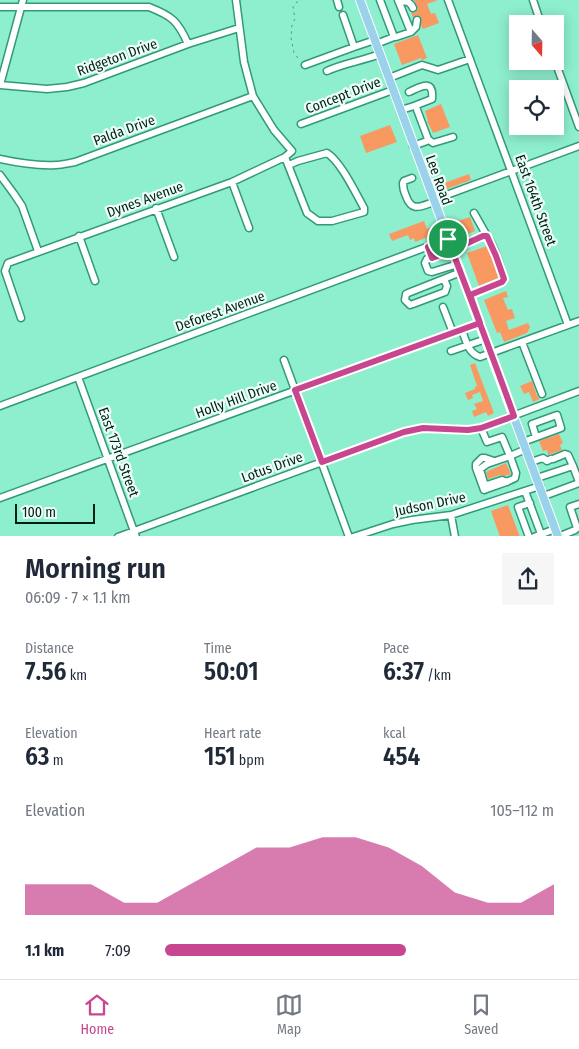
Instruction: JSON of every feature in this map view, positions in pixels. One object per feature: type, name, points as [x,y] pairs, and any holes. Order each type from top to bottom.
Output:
[{"type":"main road","name":"Lee Road","points":[[363,1],[413,146],[470,295],[557,534]]},
{"type":"street","points":[[0,85],[23,0]]},
{"type":"street","points":[[236,0],[244,62],[253,96]]},
{"type":"street","points":[[337,0],[340,7]]},
{"type":"street","points":[[380,0],[394,37]]},
{"type":"street","name":"East 164th Street","points":[[448,0],[568,325]]},
{"type":"street","points":[[533,0],[539,15]]},
{"type":"street","points":[[411,32],[399,1],[409,2],[413,8]]},
{"type":"street","points":[[0,8],[149,7],[173,19],[181,28],[188,44]]},
{"type":"street","points":[[343,15],[354,47]]},
{"type":"street","points":[[305,65],[354,47],[396,38],[411,32],[416,27],[418,20]]},
{"type":"street","name":"Ridgeton Drive","points":[[0,85],[47,89],[84,83],[188,44],[239,28]]},
{"type":"street","points":[[327,71],[342,64],[367,59],[380,54]]},
{"type":"street","points":[[389,78],[422,66],[438,70],[470,59]]},
{"type":"street","points":[[558,70],[579,127]]},
{"type":"street","points":[[400,110],[432,99],[433,95],[427,85],[409,92]]},
{"type":"street","name":"Concept Drive","points":[[301,124],[393,90]]},
{"type":"street","name":"Dynes Avenue","points":[[21,318],[5,271],[8,263],[232,182],[285,157],[292,151],[274,130],[253,96]]},
{"type":"street","name":"Palda Drive","points":[[0,159],[41,165],[75,162],[253,96]]},
{"type":"street","points":[[414,106],[428,139],[433,143],[453,137]]},
{"type":"street","points":[[413,146],[428,139]]},
{"type":"street","points":[[412,178],[402,183],[410,205],[419,207],[579,146]]},
{"type":"street","points":[[285,157],[307,213],[318,221],[332,221],[364,212],[364,208],[344,174],[333,157],[327,153],[289,165]]},
{"type":"street","points":[[0,175],[22,206],[38,251]]},
{"type":"street","points":[[232,182],[249,228]]},
{"type":"street","points":[[156,208],[174,257]]},
{"type":"street","points":[[470,295],[500,284],[503,281],[496,256],[474,213]]},
{"type":"street","points":[[79,236],[96,281]]},
{"type":"street","points":[[458,264],[430,272],[425,263],[427,259],[487,236]]},
{"type":"street","name":"Deforest Avenue","points":[[0,406],[448,239]]},
{"type":"street","points":[[428,247],[432,258]]},
{"type":"street","points":[[444,279],[446,286],[444,292],[410,305],[406,300],[406,294],[461,272]]},
{"type":"street","points":[[442,307],[453,333]]},
{"type":"street","points":[[462,330],[468,346],[473,353],[480,357],[579,321]]},
{"type":"street","name":"Holly Hill Drive","points":[[0,498],[480,323]]},
{"type":"street","points":[[451,351],[486,339]]},
{"type":"street","points":[[522,342],[542,394]]},
{"type":"street","points":[[284,360],[349,536]]},
{"type":"street","name":"East 173rd Street","points":[[78,377],[135,534]]},
{"type":"street","name":"Lotus Drive","points":[[118,536],[135,534],[404,432],[423,428],[468,430],[481,428],[579,391]]},
{"type":"street","points":[[481,428],[487,442],[502,437],[510,456],[516,476],[509,481],[484,490],[476,464],[482,458],[494,461],[510,456],[536,437],[561,428],[557,415],[532,424],[536,437]]},
{"type":"street","points":[[531,462],[543,458],[550,460],[565,454],[568,455],[573,466],[579,483],[544,496]]},
{"type":"street","points":[[550,460],[551,473]]},
{"type":"street","name":"Judson Drive","points":[[353,536],[367,534],[412,520],[451,515],[525,491],[551,473],[573,466]]},
{"type":"street","points":[[509,481],[516,494]]},
{"type":"street","points":[[525,491],[538,535],[577,531],[570,507],[579,504]]},
{"type":"street","points":[[529,536],[518,506],[530,503]]},
{"type":"street","points":[[451,515],[455,536]]},
{"type":"path","points":[[298,58],[294,53],[291,38],[292,25],[295,19],[293,6],[302,0]]},
{"type":"building","points":[[414,0],[438,0],[427,4],[431,14],[435,13],[439,23],[423,29],[421,18],[417,15],[413,18],[411,12],[415,13],[418,9]]},
{"type":"building","points":[[418,35],[427,58],[422,60],[421,58],[402,65],[394,44]]},
{"type":"building","points":[[441,104],[450,127],[433,133],[427,121],[425,111]]},
{"type":"building","points":[[390,125],[397,142],[366,153],[360,136]]},
{"type":"building","points":[[469,174],[471,180],[441,191],[439,185]]},
{"type":"building","points":[[470,217],[475,231],[462,236],[455,222]]},
{"type":"building","points":[[424,221],[427,229],[430,228],[433,235],[415,242],[414,238],[410,240],[408,235],[392,241],[389,234]]},
{"type":"building","points":[[487,246],[495,265],[498,279],[479,286],[467,253]]},
{"type":"building","points":[[506,291],[508,297],[503,298],[508,310],[512,309],[515,318],[506,321],[509,330],[528,323],[530,327],[527,333],[504,342],[500,332],[497,333],[484,300]]},
{"type":"building","points":[[475,363],[494,413],[488,416],[486,412],[474,417],[472,411],[477,409],[474,404],[483,401],[480,392],[472,395],[473,398],[468,400],[465,393],[475,389],[477,386],[470,365]]},
{"type":"building","points":[[532,381],[537,396],[540,399],[533,402],[529,392],[524,394],[520,386]]},
{"type":"building","points":[[559,434],[563,443],[560,445],[562,450],[548,455],[547,450],[543,451],[539,441]]},
{"type":"building","points":[[506,463],[511,474],[488,479],[486,472]]},
{"type":"building","points":[[508,505],[520,536],[500,536],[491,511]]},
{"type":"route","points":[[448,239],[428,247],[429,251],[432,258],[452,250],[470,295],[514,416],[481,428],[468,430],[423,428],[404,432],[322,462],[295,390],[480,323],[470,295],[500,284],[503,281],[504,279],[496,256],[487,236],[452,250],[448,239]]}]
